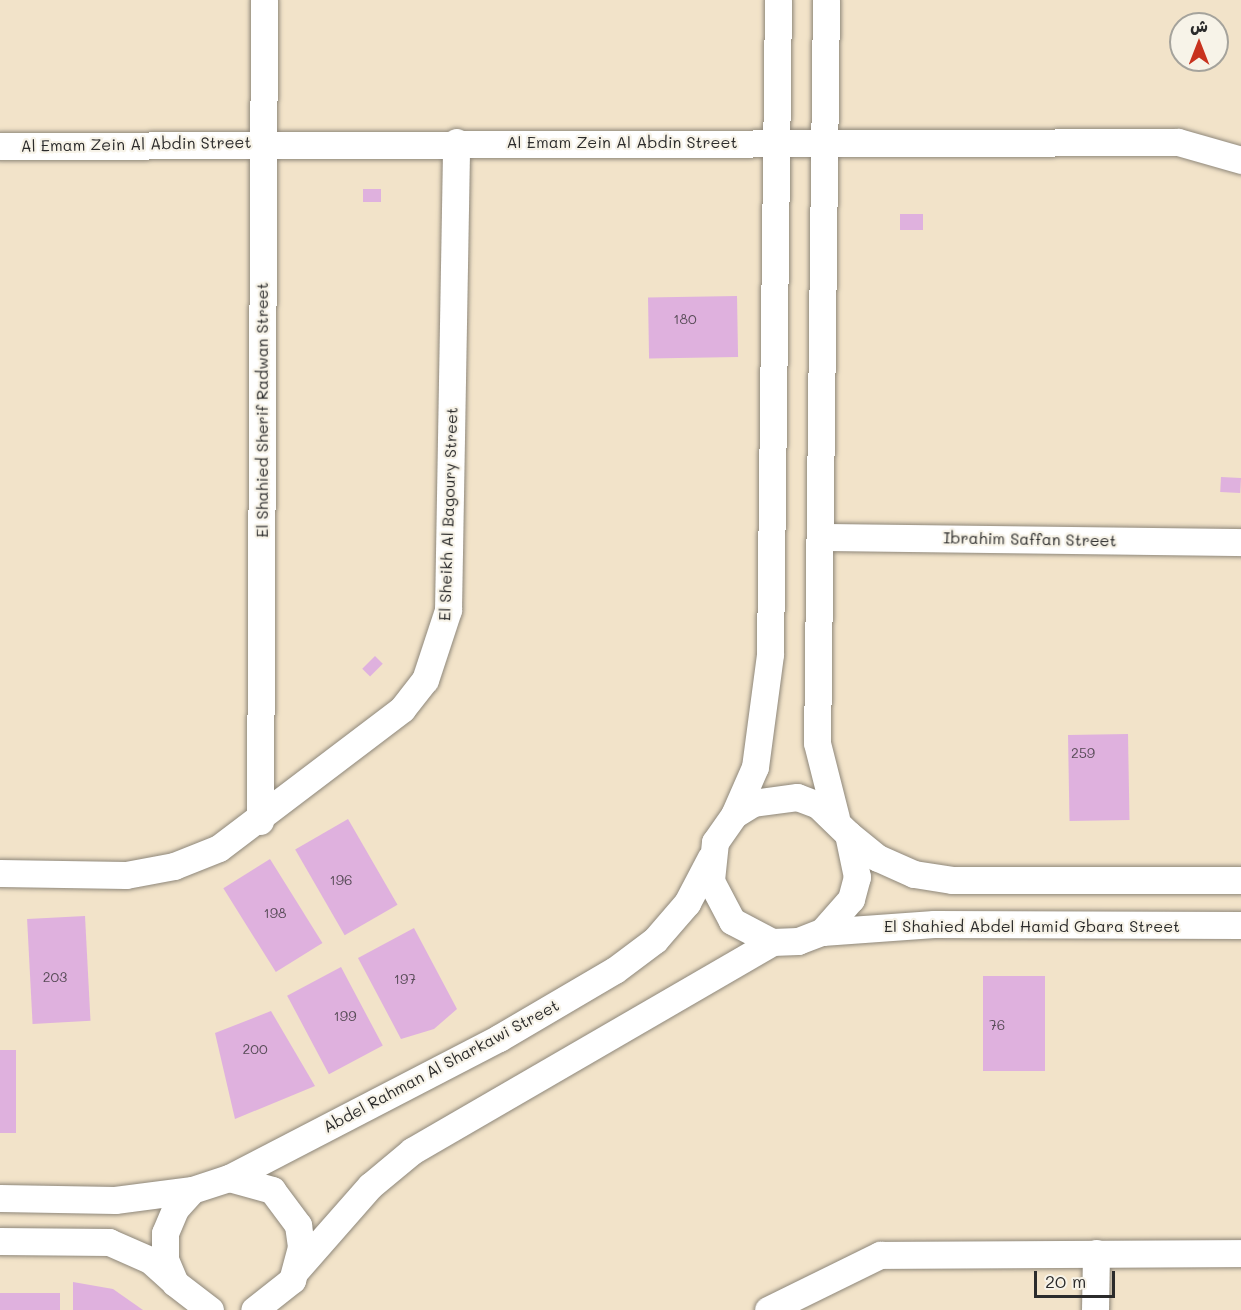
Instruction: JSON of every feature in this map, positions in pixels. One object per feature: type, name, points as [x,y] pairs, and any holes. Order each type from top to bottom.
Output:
[{"type":"street","name":"El Shahied Sherif Radwan Street","points":[[260,821],[264,0]]},
{"type":"street","points":[[778,0],[769,677],[755,767],[734,815],[711,858],[718,903],[750,935],[772,942],[798,941],[822,932],[845,908],[857,877],[817,743],[826,0]]},
{"type":"street","name":"Al Emam Zein Al Abdin Street","points":[[0,146],[263,142],[1178,142],[1241,160]]},
{"type":"street","name":"El Sheikh Al Bagoury Street","points":[[0,873],[126,875],[174,866],[219,848],[260,821],[402,709],[425,680],[441,646],[448,610],[456,142]]},
{"type":"street","name":"Ibrahim Saffan Street","points":[[820,537],[1241,542]]},
{"type":"street","points":[[734,815],[764,800],[797,797],[842,826],[878,858],[914,874],[952,880],[1241,880]]},
{"type":"street","name":"Abdel Rahman Al Sharkawi Street","points":[[192,1190],[229,1178],[499,1038],[615,970],[655,940],[687,903],[711,858]]},
{"type":"street","name":"El Shahied Abdel Hamid Gbara Street","points":[[822,932],[934,924],[1241,925]]},
{"type":"street","points":[[254,1310],[288,1290],[370,1186],[412,1150],[772,942]]},
{"type":"street","points":[[229,1178],[251,1180],[288,1205],[298,1225],[288,1290]]},
{"type":"street","points":[[0,1198],[115,1200],[192,1190]]},
{"type":"street","points":[[192,1190],[175,1209],[165,1233],[165,1259],[193,1301]]},
{"type":"street","points":[[0,1241],[109,1242],[150,1260],[193,1301]]},
{"type":"street","points":[[1095,1310],[1096,1253]]},
{"type":"street","points":[[768,1310],[797,1303],[880,1255],[1241,1253]]},
{"type":"building","points":[[363,189],[381,189],[381,202],[363,202]]},
{"type":"building","points":[[900,214],[923,214],[923,230],[900,230]]},
{"type":"building","points":[[737,296],[738,357],[649,359],[648,298]]},
{"type":"building","points":[[1221,477],[1241,478],[1240,493],[1220,492]]},
{"type":"building","points":[[375,656],[383,664],[370,677],[362,669]]},
{"type":"building","points":[[1128,734],[1130,820],[1070,821],[1068,735]]},
{"type":"building","points":[[348,819],[398,905],[345,935],[295,850]]},
{"type":"building","points":[[270,859],[322,943],[276,972],[223,888]]},
{"type":"building","points":[[85,916],[90,1021],[33,1024],[27,919]]},
{"type":"building","points":[[414,928],[457,1009],[434,1029],[401,1039],[358,958]]},
{"type":"building","points":[[341,967],[383,1046],[329,1074],[287,996]]},
{"type":"building","points":[[983,976],[1045,976],[1045,1071],[983,1071]]},
{"type":"building","points":[[271,1011],[315,1086],[235,1119],[215,1033]]},
{"type":"building","points":[[0,1050],[16,1050],[16,1133],[0,1133]]},
{"type":"building","points":[[73,1282],[113,1289],[143,1310],[73,1310]]},
{"type":"building","points":[[0,1293],[60,1293],[60,1310],[0,1310]]}]
